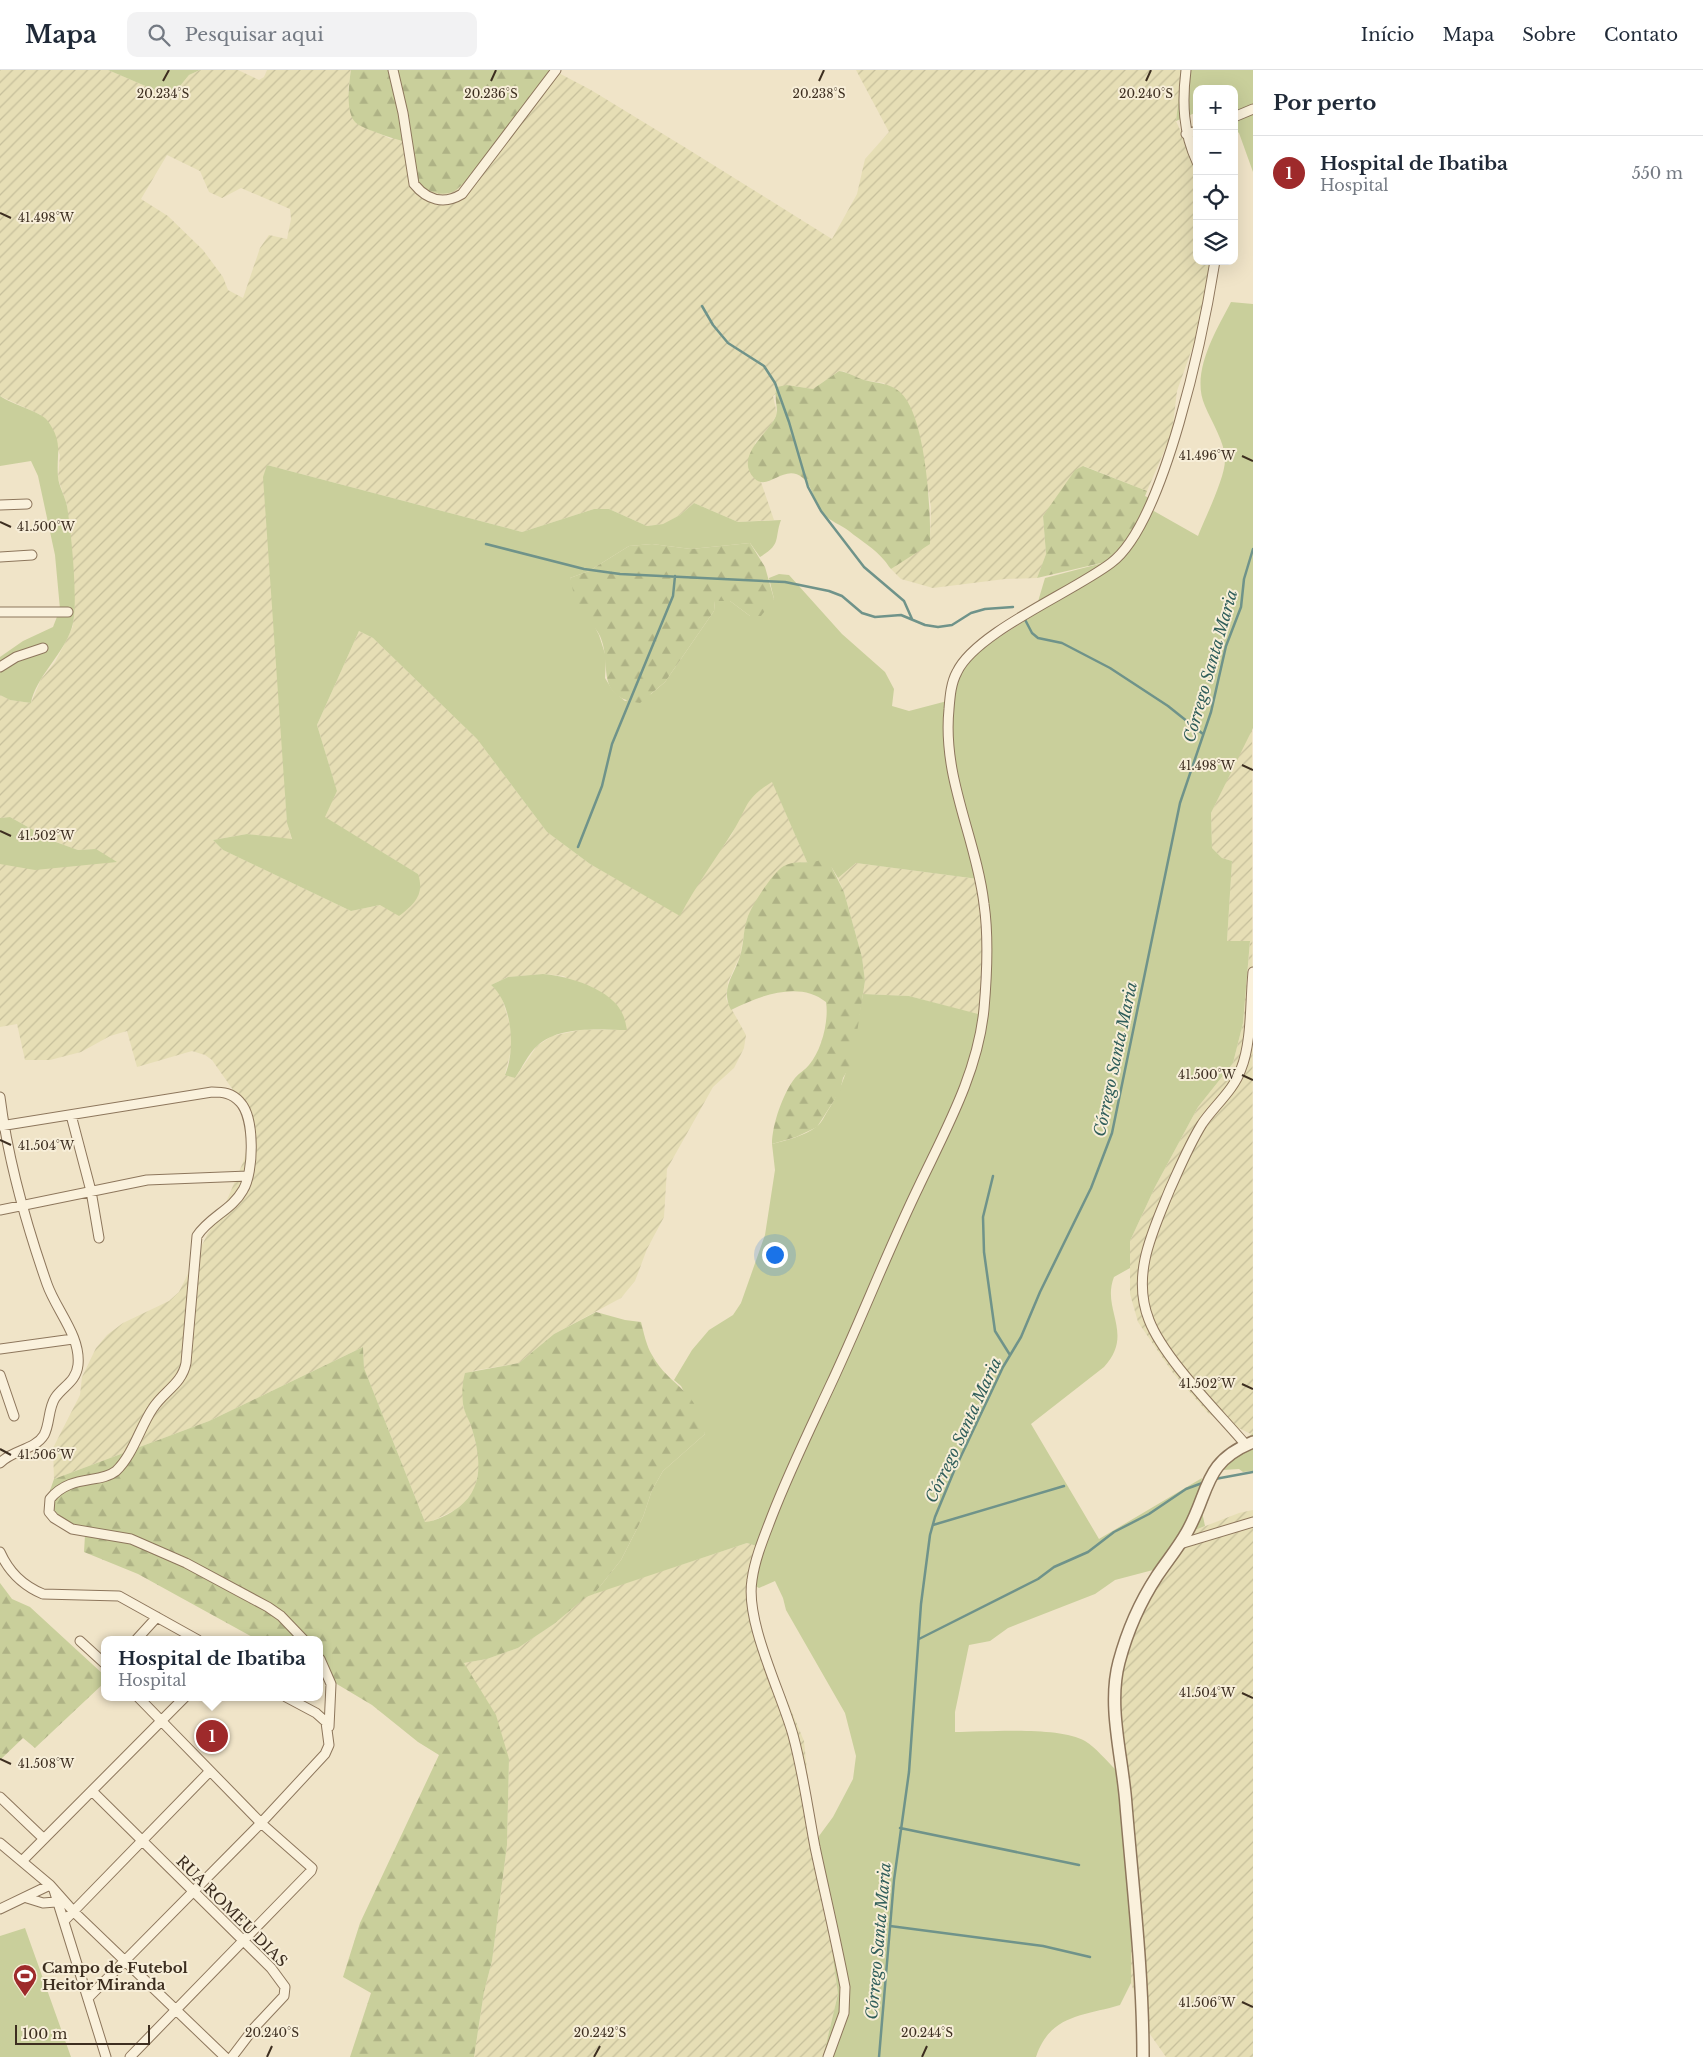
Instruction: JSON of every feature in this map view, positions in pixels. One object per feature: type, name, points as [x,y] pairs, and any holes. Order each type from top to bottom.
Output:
[{"type":"street","points":[[392,70],[403,113],[414,184],[420,192],[430,198],[442,201],[453,200],[462,194],[556,70]]},
{"type":"street","points":[[1186,70],[1184,100],[1186,134],[1193,152]]},
{"type":"street","points":[[1238,116],[1253,110]]},
{"type":"street","points":[[1186,134],[1193,131]]},
{"type":"street","points":[[828,2057],[844,2013],[845,1987],[793,1737],[755,1623],[751,1582],[757,1558],[777,1503],[859,1324],[900,1225],[952,1115],[970,1070],[979,1040],[984,1011],[986,974],[985,906],[950,767],[948,714],[955,676],[974,648],[1109,566],[1130,544],[1157,490],[1173,442],[1199,338],[1214,265]]},
{"type":"street","points":[[0,505],[26,504]]},
{"type":"street","points":[[0,557],[32,555]]},
{"type":"street","points":[[0,612],[68,612]]},
{"type":"street","points":[[0,667],[16,657],[43,648]]},
{"type":"street","points":[[1143,2057],[1143,2021],[1132,1873],[1117,1732],[1117,1674],[1127,1635],[1140,1605],[1180,1544],[1200,1506],[1210,1476],[1223,1459],[1250,1444],[1163,1346],[1143,1301],[1142,1275],[1145,1255],[1152,1231],[1184,1157],[1201,1126],[1236,1081],[1242,1068],[1253,972]]},
{"type":"street","points":[[2,1125],[212,1092],[231,1094],[244,1107],[252,1145],[248,1176],[245,1186],[236,1200],[207,1224],[197,1236],[186,1363],[182,1377],[153,1407],[127,1455],[115,1472],[80,1480],[61,1489],[50,1499],[48,1512],[72,1529],[131,1539],[186,1563],[268,1607],[281,1616],[300,1636]]},
{"type":"street","points":[[0,1097],[2,1125],[21,1205],[48,1287],[74,1338],[78,1363],[76,1373],[71,1382],[54,1399],[44,1434],[37,1442],[1,1462]]},
{"type":"street","points":[[72,1115],[91,1191],[100,1238]]},
{"type":"street","points":[[0,1210],[152,1179],[248,1176]]},
{"type":"street","points":[[0,1349],[74,1338]]},
{"type":"street","points":[[0,1375],[14,1416]]},
{"type":"street","points":[[1180,1544],[1253,1522]]},
{"type":"street","points":[[0,1552],[10,1571],[19,1581],[32,1590],[43,1594],[119,1596],[191,1636]]},
{"type":"street","points":[[140,1636],[158,1617]]},
{"type":"street","points":[[80,1640],[101,1659]]},
{"type":"street","points":[[88,1998],[312,1770],[329,1745],[331,1684],[323,1666]]},
{"type":"street","points":[[130,2057],[312,1871],[309,1864],[261,1823],[142,1701]]},
{"type":"street","points":[[23,1860],[93,1792],[181,1701]]},
{"type":"street","points":[[294,1701],[316,1713],[326,1722],[329,1745]]},
{"type":"street","points":[[64,1921],[210,1771]]},
{"type":"street","name":"RUA ROMEU DIAS","points":[[93,1792],[245,1941],[280,1978],[286,1992],[280,2002],[254,2028],[232,2057]]},
{"type":"street","points":[[0,1797],[44,1839]]},
{"type":"street","points":[[0,1843],[23,1860],[74,1912],[225,2057]]},
{"type":"street","points":[[0,1909],[52,1888]]},
{"type":"street","points":[[52,1888],[106,2057]]},
{"type":"street","points":[[27,1898],[43,1903],[56,1902]]},
{"type":"shaded area","points":[[0,70],[108,70],[171,97],[189,75],[200,70],[238,70],[259,80],[264,77],[267,70],[351,70],[348,90],[356,123],[391,139],[541,85],[549,70],[553,70],[591,90],[832,239],[857,194],[865,159],[889,132],[856,70],[1182,70],[1176,121],[1193,157],[1193,265],[1211,265],[1199,329],[1177,391],[1172,433],[1147,491],[1084,466],[1043,516],[1046,554],[1037,578],[1005,579],[933,588],[901,579],[891,569],[930,543],[931,507],[919,435],[884,383],[863,380],[843,371],[839,371],[813,389],[787,385],[773,396],[777,414],[769,428],[755,443],[755,479],[761,482],[774,520],[738,522],[694,503],[680,515],[664,524],[647,526],[609,509],[594,509],[522,532],[267,465],[287,823],[292,840],[247,834],[213,840],[223,850],[351,911],[380,905],[418,874],[324,817],[337,791],[317,725],[359,631],[373,638],[477,739],[547,832],[590,864],[680,915],[695,886],[732,834],[742,811],[754,792],[772,781],[807,862],[801,862],[747,918],[740,956],[728,982],[726,999],[746,1035],[744,1048],[734,1068],[713,1087],[667,1169],[664,1217],[647,1249],[635,1281],[621,1298],[554,1334],[519,1363],[472,1371],[463,1406],[472,1428],[480,1462],[475,1489],[465,1502],[455,1510],[430,1522],[425,1522],[364,1368],[363,1347],[209,1421],[54,1479],[53,1448],[80,1395],[82,1377],[96,1348],[107,1335],[123,1323],[169,1301],[179,1292],[208,1233],[221,1214],[244,1160],[249,1140],[249,1118],[246,1101],[238,1097],[212,1060],[205,1055],[192,1051],[137,1067],[127,1031],[110,1036],[81,1052],[50,1060],[25,1060],[17,1024],[0,1027],[0,864],[96,849],[78,850],[53,841],[10,817],[0,818],[0,695],[10,700],[31,703],[41,679],[55,662],[73,626],[74,606],[67,505],[58,478],[60,455],[41,415],[0,396]],"holes":[[[167,155],[200,171],[209,192],[222,198],[241,188],[290,209],[291,219],[287,239],[269,235],[260,248],[243,298],[228,290],[223,277],[203,250],[168,216],[141,199]],[[543,974],[564,976],[627,1030],[580,1030],[552,1036],[537,1046],[515,1078],[505,1074],[512,1046],[510,1025],[500,992],[491,985],[508,977]]]},
{"type":"shaded area","points":[[1252,728],[1253,1433],[1251,1434],[1209,1414],[1173,1373],[1138,1322],[1130,1294],[1130,1241],[1155,1187],[1198,1107],[1233,1063],[1243,1023],[1250,942],[1227,941],[1232,861],[1222,858],[1212,848],[1211,813]]},
{"type":"shaded area","points":[[856,863],[978,879],[983,924],[983,984],[978,1015],[909,996],[863,994],[865,981],[862,957],[844,892],[838,878]]},
{"type":"shaded area","points":[[1253,1510],[1253,2057],[1166,2057],[1147,2030],[1131,1983],[1131,1913],[1109,1706],[1121,1633],[1157,1563],[1185,1534],[1239,1513]]},
{"type":"shaded area","points":[[747,1543],[761,1547],[754,1573],[757,1620],[779,1681],[804,1741],[811,1809],[828,1913],[838,1994],[823,2057],[474,2057],[484,1992],[492,1961],[507,1845],[509,1759],[464,1663],[487,1659],[518,1648],[554,1624],[586,1596]]},
{"type":"green space","points":[[108,70],[200,70],[189,75],[171,97]]},
{"type":"green space","points":[[351,70],[549,70],[541,85],[472,175],[452,192],[443,194],[429,190],[416,183],[407,142],[366,128],[356,123],[353,119],[349,105]]},
{"type":"green space","points":[[1182,70],[1253,70],[1253,172],[1238,132],[1238,85],[1193,85],[1193,114],[1176,121]]},
{"type":"green space","points":[[1231,302],[1253,304],[1253,728],[1211,813],[1212,848],[1222,858],[1232,861],[1227,941],[1250,941],[1243,1023],[1233,1063],[1198,1107],[1155,1187],[1130,1241],[1130,1268],[1114,1277],[1111,1300],[1116,1322],[1117,1343],[1113,1355],[1104,1367],[1031,1424],[1099,1539],[1202,1478],[1199,1498],[1205,1526],[1185,1534],[1153,1570],[1115,1580],[1095,1594],[1008,1628],[990,1641],[969,1645],[955,1712],[955,1732],[1022,1731],[1058,1733],[1073,1736],[1089,1744],[1116,1770],[1131,1913],[1131,1983],[1120,2005],[1070,2019],[1050,2032],[1042,2043],[1036,2057],[823,2057],[838,1994],[818,1848],[819,1836],[833,1817],[853,1779],[856,1756],[845,1713],[786,1610],[775,1581],[759,1588],[753,1585],[760,1547],[747,1543],[594,1594],[621,1560],[643,1517],[652,1490],[663,1471],[705,1434],[681,1386],[674,1380],[692,1350],[709,1330],[733,1315],[741,1303],[765,1235],[775,1170],[772,1144],[806,1133],[818,1126],[822,1120],[842,1084],[847,1070],[863,994],[909,996],[978,1014],[981,997],[983,947],[978,879],[856,863],[838,878],[832,868],[819,862],[807,862],[772,782],[755,795],[746,806],[736,827],[680,916],[590,864],[547,832],[477,739],[373,638],[359,631],[317,725],[337,791],[325,817],[418,874],[420,888],[417,898],[399,916],[380,905],[351,911],[223,850],[213,840],[247,834],[292,839],[287,823],[263,477],[267,465],[522,532],[594,509],[609,509],[647,526],[663,524],[680,515],[694,503],[738,522],[781,520],[774,545],[760,557],[750,543],[691,549],[652,544],[629,546],[589,571],[570,578],[599,635],[606,657],[605,678],[613,691],[625,701],[651,694],[665,682],[714,611],[715,601],[730,601],[750,616],[774,599],[769,578],[779,574],[789,575],[842,634],[885,672],[894,689],[892,706],[909,711],[951,700],[958,676],[970,656],[1034,615],[1045,578],[1114,560],[1145,506],[1198,536],[1222,477],[1225,460],[1221,439],[1205,406],[1201,393],[1201,380],[1203,366],[1212,339]]},
{"type":"green space","points":[[839,371],[896,389],[909,404],[916,421],[928,487],[930,544],[891,569],[872,548],[823,514],[803,478],[789,473],[765,482],[759,482],[749,470],[750,453],[776,416],[777,387],[787,385],[813,389]]},
{"type":"green space","points":[[0,396],[44,417],[56,435],[58,477],[67,506],[72,549],[75,602],[72,627],[63,647],[38,684],[31,703],[10,700],[0,695],[0,657],[23,641],[53,627],[60,609],[55,555],[38,476],[31,461],[0,466]]},
{"type":"green space","points":[[1083,466],[1147,491],[1145,496],[1149,498],[1131,536],[1114,560],[1037,578],[1046,554],[1043,516],[1075,470]]},
{"type":"green space","points":[[750,543],[765,567],[774,599],[761,616],[750,616],[730,601],[715,601],[714,611],[665,682],[640,703],[625,700],[616,694],[610,687],[607,678],[604,647],[600,636],[578,608],[570,578],[589,571],[629,546],[652,544],[691,549]]},
{"type":"green space","points":[[10,817],[53,841],[78,850],[96,849],[117,862],[35,870],[0,864],[0,818]]},
{"type":"green space","points":[[825,858],[844,892],[862,957],[865,981],[854,1052],[850,1066],[843,1078],[840,1091],[817,1127],[796,1137],[772,1144],[772,1136],[782,1100],[795,1078],[814,1059],[818,1051],[824,1035],[826,1002],[815,995],[804,992],[779,992],[731,1010],[728,1002],[727,988],[741,951],[747,919],[767,884],[786,865],[814,862]]},
{"type":"green space","points":[[543,974],[577,981],[600,991],[618,1006],[624,1017],[627,1030],[580,1030],[556,1035],[546,1039],[534,1049],[515,1078],[505,1075],[511,1040],[508,1014],[504,1003],[491,985],[508,977]]},
{"type":"green space","points":[[596,1312],[625,1320],[641,1322],[652,1355],[667,1375],[690,1397],[701,1419],[705,1434],[663,1471],[652,1490],[643,1517],[621,1560],[594,1594],[586,1597],[554,1624],[518,1648],[487,1659],[464,1663],[496,1715],[509,1759],[507,1845],[492,1961],[484,1992],[474,2057],[350,2057],[371,1993],[343,1977],[360,1923],[439,1755],[418,1742],[372,1705],[323,1676],[323,1636],[251,1636],[138,1574],[84,1552],[85,1535],[63,1523],[44,1508],[54,1479],[209,1421],[363,1347],[364,1368],[425,1522],[433,1520],[459,1507],[467,1499],[477,1481],[477,1450],[463,1404],[465,1373],[519,1363],[554,1334]]},
{"type":"green space","points":[[1253,1433],[1253,1471],[1243,1472],[1239,1469],[1223,1470],[1217,1465]]},
{"type":"green space","points":[[0,1583],[12,1599],[30,1607],[101,1672],[101,1686],[35,1748],[23,1738],[0,1760]]},
{"type":"green space","name":"Campo de Futebol Heitor Miranda","points":[[25,1928],[71,2057],[0,2057],[0,1936]]},
{"type":"waterway","points":[[702,306],[713,325],[728,343],[764,366],[775,383],[789,422],[808,487],[821,511],[864,567],[904,601],[912,619]]},
{"type":"waterway","points":[[486,544],[584,569],[620,574],[785,582],[829,591],[842,596],[862,613],[875,617],[901,615],[925,625],[938,627],[952,625],[971,613],[985,609],[1013,607]]},
{"type":"waterway","name":"Córrego Santa Maria","points":[[879,2057],[894,1880],[909,1772],[921,1604],[930,1535],[935,1517],[954,1471],[1003,1367],[1021,1337],[1040,1292],[1091,1188],[1112,1133],[1180,803],[1211,712],[1226,646],[1241,607],[1244,579],[1253,549]]},
{"type":"waterway","points":[[578,847],[602,786],[612,744],[673,596],[675,576]]},
{"type":"waterway","points":[[1021,612],[1032,633],[1038,638],[1062,643],[1110,668],[1168,706],[1203,734]]},
{"type":"waterway","points":[[993,1176],[983,1217],[984,1252],[995,1331],[1010,1355]]},
{"type":"waterway","points":[[1215,1479],[1253,1472]]},
{"type":"waterway","points":[[919,1639],[1038,1579],[1054,1567],[1088,1552],[1114,1532],[1149,1514],[1186,1489],[1205,1482]]},
{"type":"waterway","points":[[933,1525],[1064,1486]]},
{"type":"waterway","points":[[900,1828],[1079,1865]]},
{"type":"waterway","points":[[890,1926],[1043,1946],[1090,1957]]},
{"type":"place","name":"Hospital de Ibatiba","points":[[212,1736]]},
{"type":"place","name":"Campo de Futebol Heitor Miranda","points":[[25,1997]]}]
